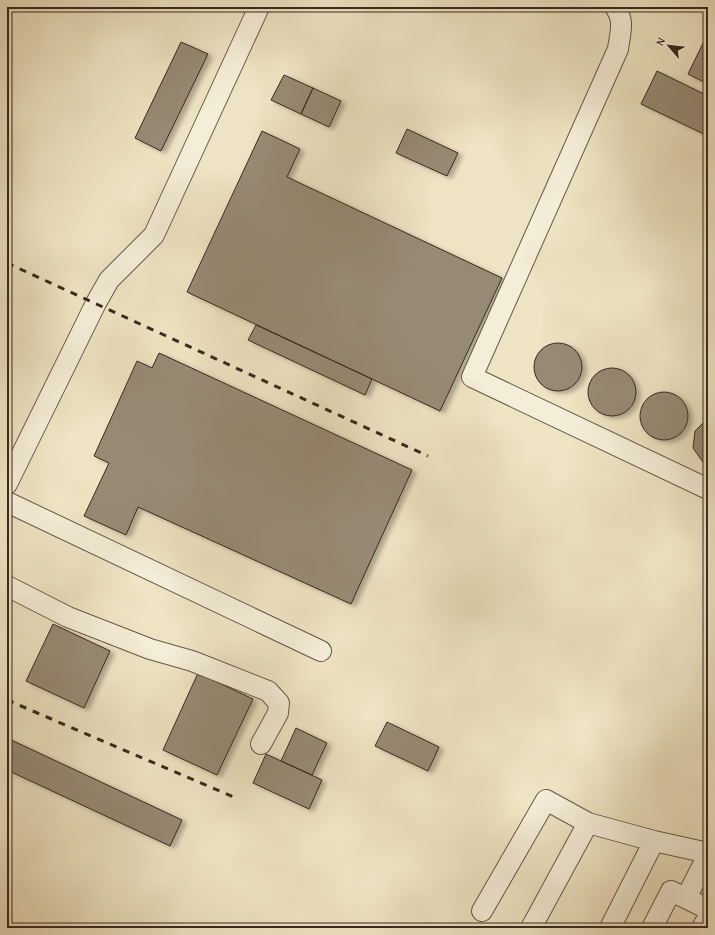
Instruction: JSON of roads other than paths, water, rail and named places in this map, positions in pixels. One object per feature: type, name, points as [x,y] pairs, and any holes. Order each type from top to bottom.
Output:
[{"type":"street","points":[[7,484],[96,303],[109,280],[154,235],[259,7]]},
{"type":"street","points":[[615,7],[619,12],[622,25],[618,49],[472,377],[708,489]]},
{"type":"street","points":[[7,502],[321,651]]},
{"type":"street","points":[[7,586],[68,617],[150,649],[192,661],[268,691],[279,703],[278,713],[261,744]]},
{"type":"street","points":[[482,911],[546,800],[588,823],[708,854],[686,898]]},
{"type":"street","points":[[531,928],[588,823]]},
{"type":"street","points":[[610,928],[654,841]]},
{"type":"street","points":[[652,928],[671,891],[708,909]]},
{"type":"street","points":[[702,928],[708,917]]},
{"type":"railway","points":[[7,263],[428,456]]},
{"type":"railway","points":[[7,700],[234,797]]}]
